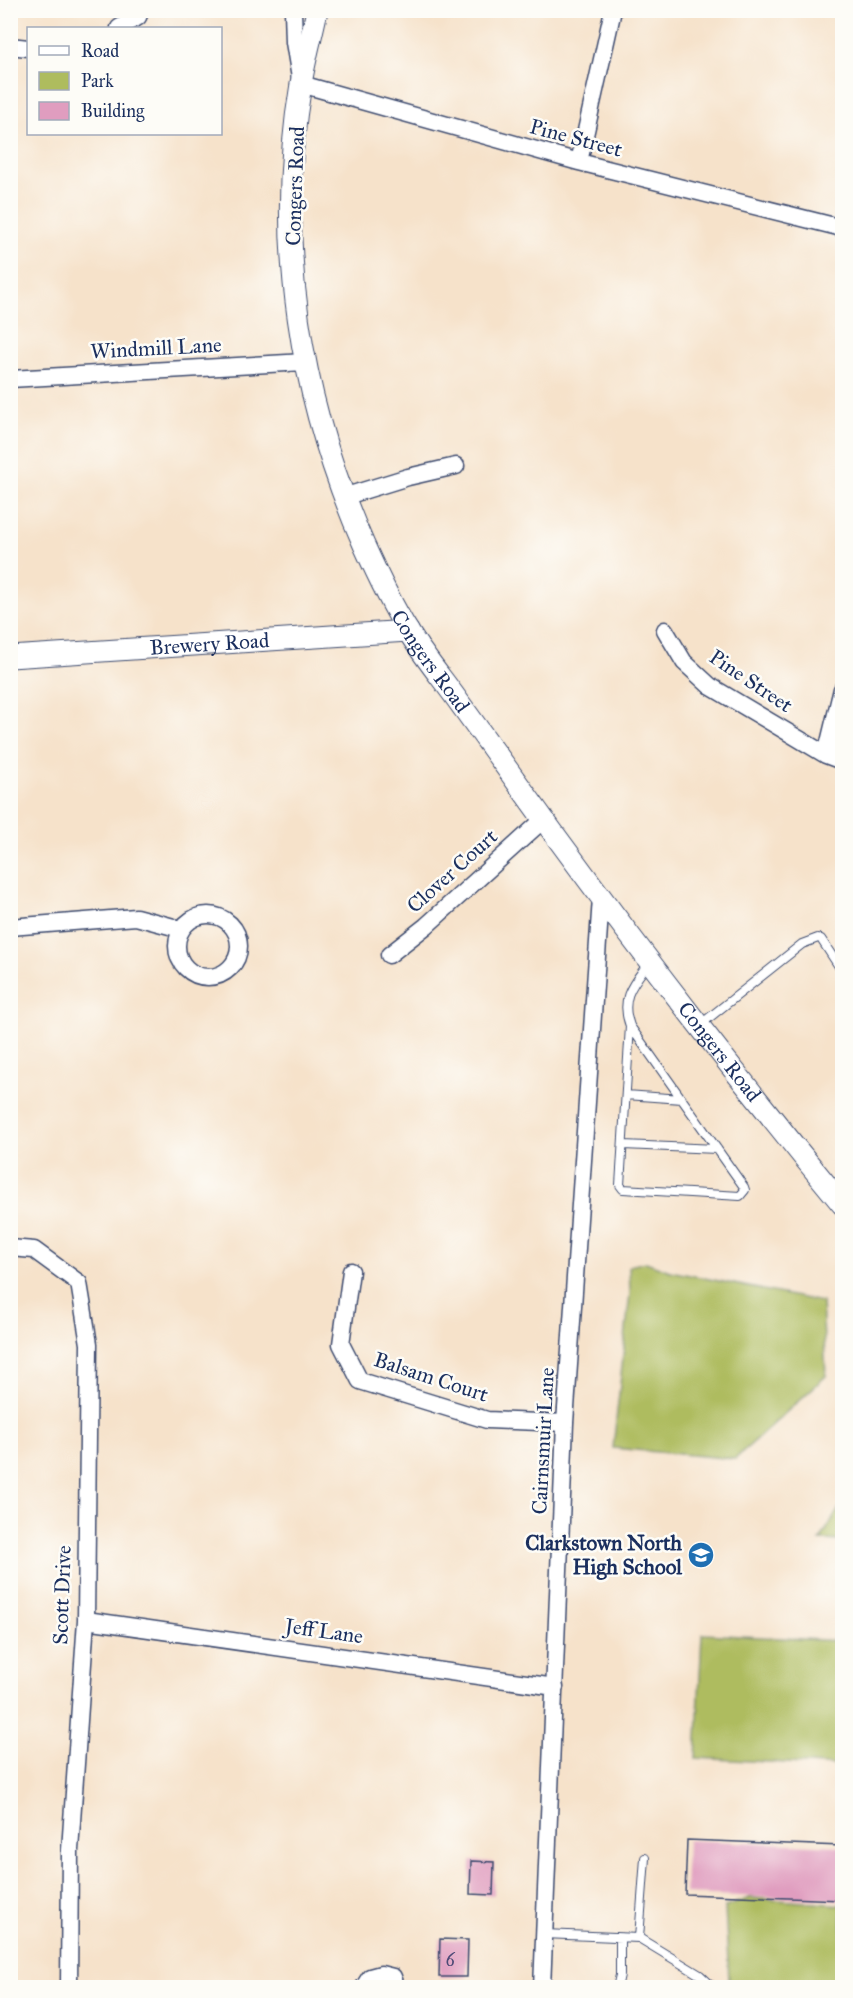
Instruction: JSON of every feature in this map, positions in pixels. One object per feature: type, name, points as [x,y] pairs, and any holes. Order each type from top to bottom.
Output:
[{"type":"street","points":[[121,27],[138,17],[141,10]]},
{"type":"street","points":[[293,10],[294,42],[301,84]]},
{"type":"street","name":"Congers Road","points":[[317,10],[301,84],[293,154],[290,219],[294,293],[305,362],[321,428],[343,497],[374,566],[408,631],[601,898],[758,1102],[843,1204]]},
{"type":"street","points":[[579,162],[613,10]]},
{"type":"street","points":[[10,46],[27,48]]},
{"type":"street","name":"Pine Street","points":[[301,84],[579,162],[843,228]]},
{"type":"street","name":"Windmill Lane","points":[[10,379],[305,362]]},
{"type":"street","points":[[343,497],[408,477],[456,466]]},
{"type":"street","name":"Pine Street","points":[[665,630],[684,662],[710,686],[826,755],[843,761]]},
{"type":"street","name":"Brewery Road","points":[[10,657],[408,631]]},
{"type":"street","points":[[826,755],[843,688]]},
{"type":"street","name":"Clover Court","points":[[389,955],[426,926],[544,819]]},
{"type":"street","name":"Cairnsmuir Lane","points":[[542,1988],[566,1423],[601,898]]},
{"type":"street","points":[[10,927],[136,917],[181,929]]},
{"type":"street","name":"Scott Drive","points":[[10,1248],[33,1250],[79,1283],[89,1344],[86,1620],[70,1850],[69,1988]]},
{"type":"street","name":"Balsam Court","points":[[351,1271],[341,1344],[360,1380],[487,1420],[566,1423]]},
{"type":"street","name":"Jeff Lane","points":[[86,1620],[555,1687]]},
{"type":"street","points":[[363,1988],[370,1977],[381,1974],[393,1977],[397,1988]]},
{"type":"lane","points":[[700,1026],[802,944],[821,939],[843,970]]},
{"type":"lane","points":[[630,1026],[620,1185],[623,1189],[740,1196],[745,1190],[744,1187],[630,1026],[626,1014],[628,992],[650,961]]},
{"type":"lane","points":[[626,1095],[682,1099]]},
{"type":"lane","points":[[622,1145],[717,1149]]},
{"type":"lane","points":[[639,1938],[645,1858]]},
{"type":"lane","points":[[544,1934],[639,1938],[700,1975],[714,1988]]},
{"type":"lane","points":[[616,1988],[620,1975],[620,1938]]},
{"type":"green space","points":[[646,1262],[670,1271],[822,1302],[826,1376],[735,1459],[613,1448],[630,1293],[629,1266]]},
{"type":"green space","points":[[842,1504],[842,1541],[820,1540]]},
{"type":"green space","points":[[702,1634],[842,1641],[842,1766],[696,1758]]},
{"type":"green space","points":[[750,1898],[842,1905],[842,1987],[734,1987],[729,1980],[725,1907]]},
{"type":"building","points":[[687,1840],[842,1846],[842,1900],[685,1894]]},
{"type":"building","points":[[471,1861],[494,1862],[493,1895],[470,1894]]},
{"type":"building","points":[[440,1939],[468,1940],[467,1977],[439,1977]]},
{"type":"place","name":"Clarkstown North High School","points":[[701,1555]]}]
